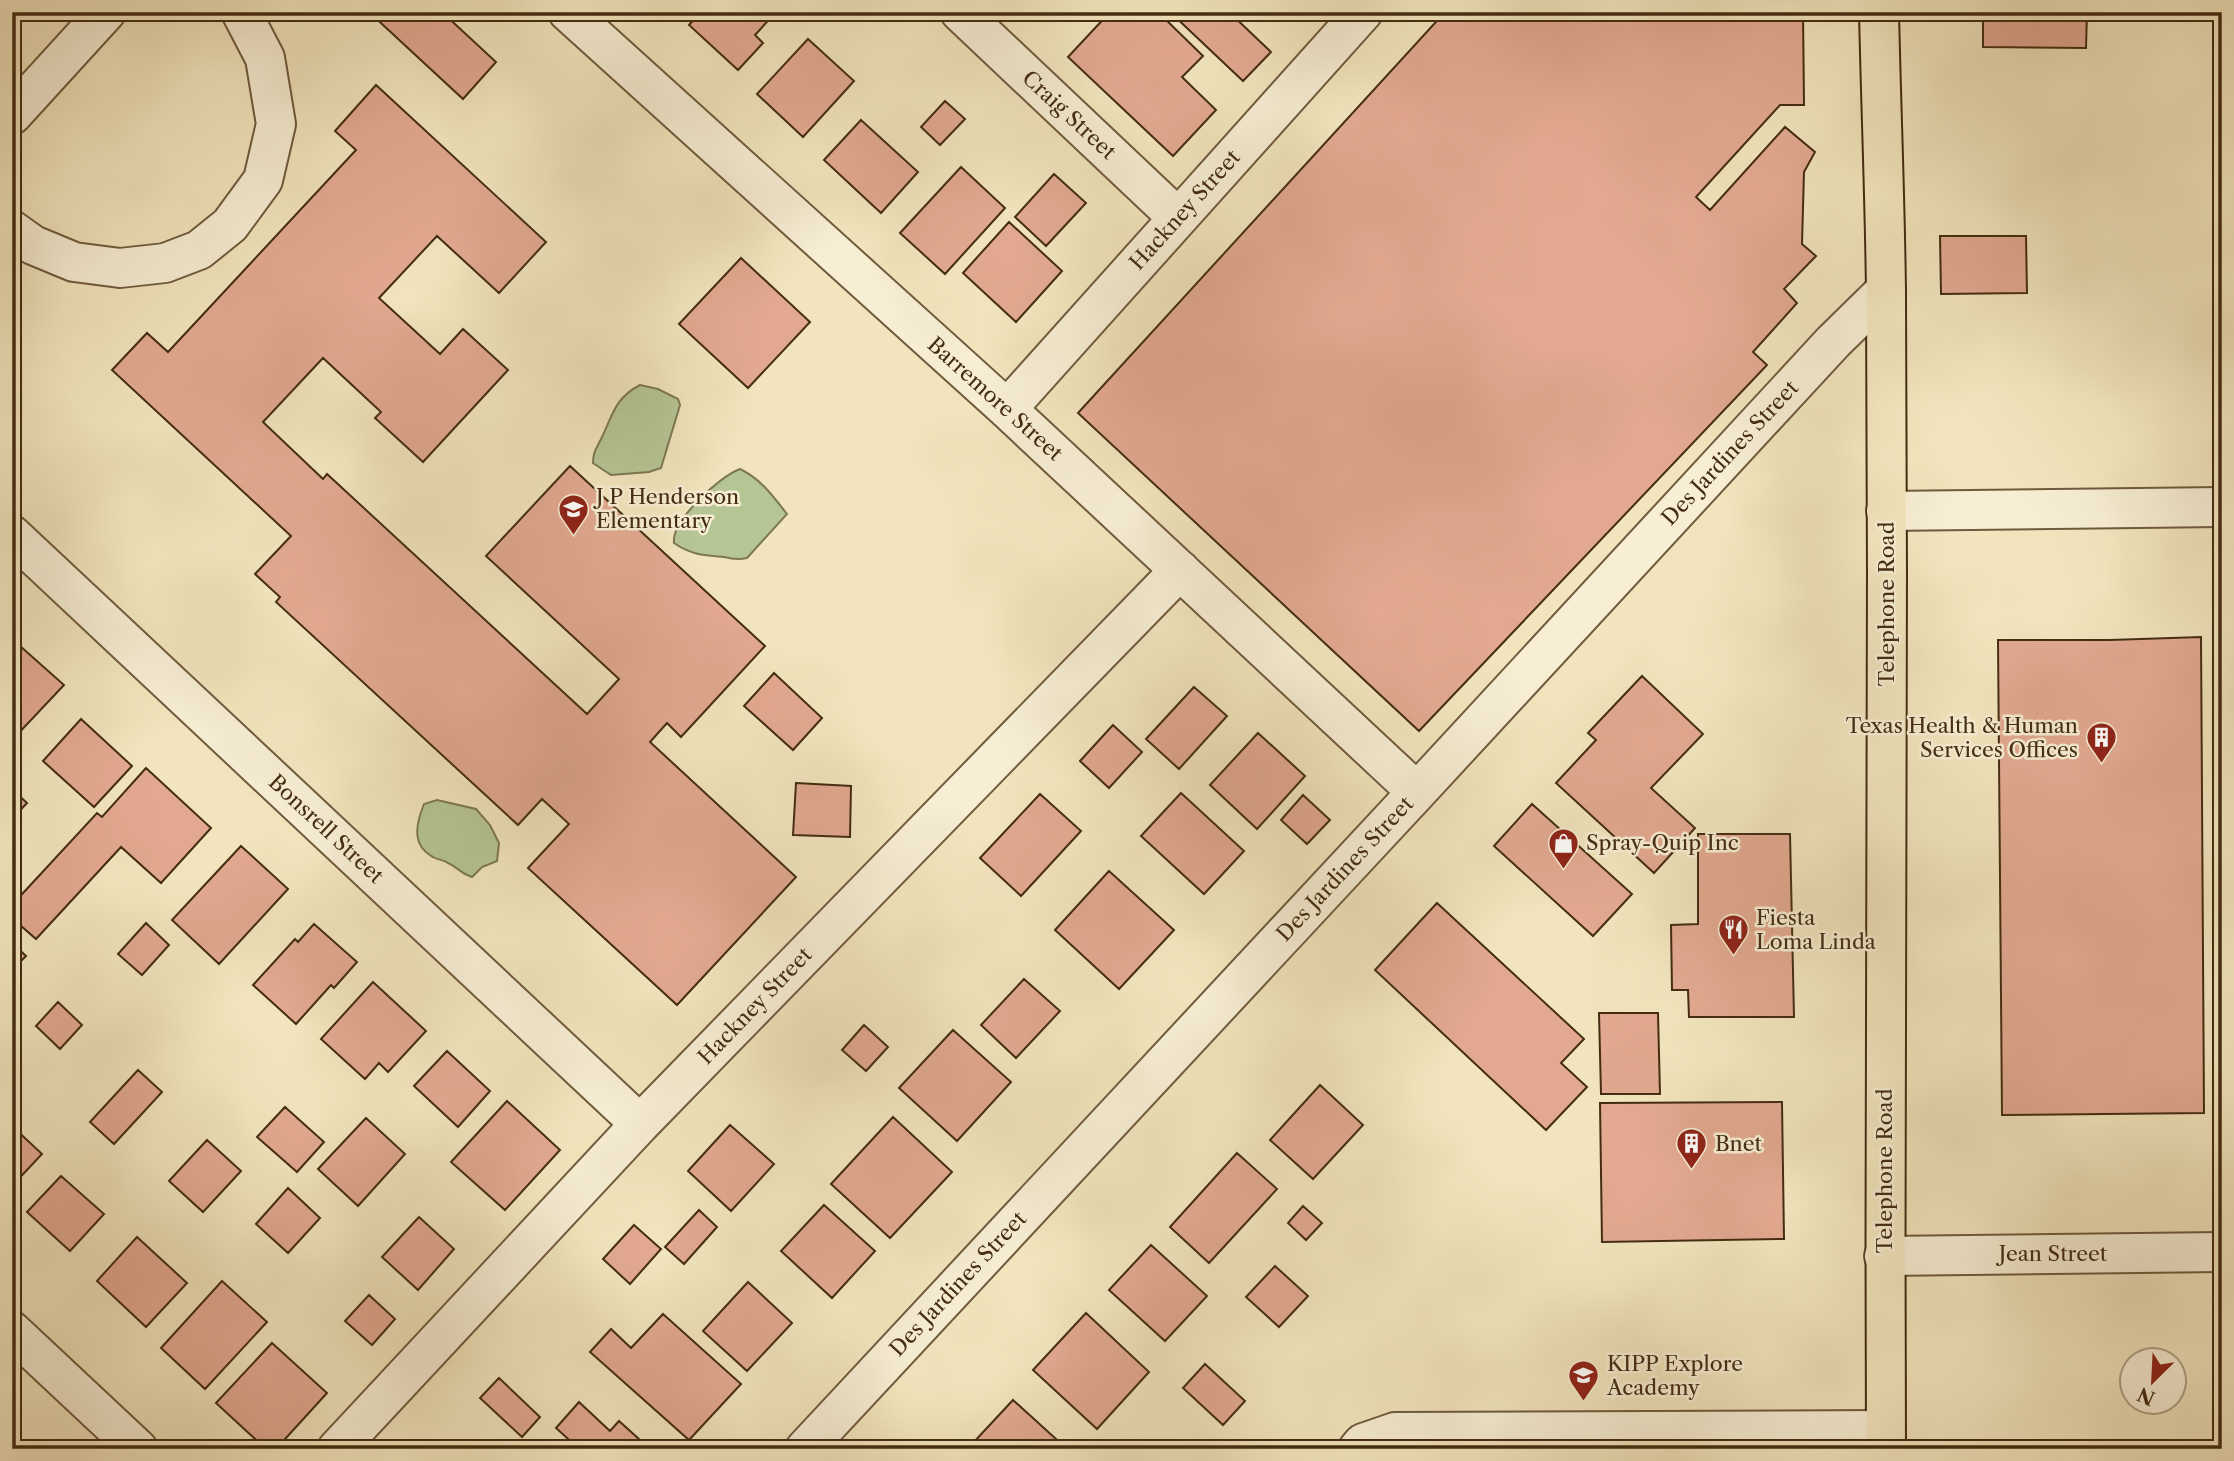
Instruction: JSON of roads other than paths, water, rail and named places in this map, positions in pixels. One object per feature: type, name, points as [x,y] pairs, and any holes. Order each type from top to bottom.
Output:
[{"type":"main road","name":"Telephone Road","points":[[1879,12],[1886,290],[1886,1439]]},
{"type":"street","points":[[15,105],[107,12]]},
{"type":"street","points":[[12,230],[33,245],[74,262],[120,268],[165,263],[199,250],[230,225],[262,180],[276,124],[265,58],[241,12]]},
{"type":"street","name":"Barremore Street","points":[[568,12],[1007,409],[1417,792]]},
{"type":"street","name":"Craig Street","points":[[960,12],[1178,218]]},
{"type":"street","name":"Hackney Street","points":[[1007,409],[1363,12]]},
{"type":"street","name":"Des Jardines Street","points":[[804,1449],[1833,342],[1886,290]]},
{"type":"street","points":[[1886,511],[2222,506]]},
{"type":"street","name":"Bonsrell Street","points":[[12,535],[640,1124]]},
{"type":"street","name":"Hackney Street","points":[[337,1449],[640,1124],[1180,570]]},
{"type":"street","name":"Jean Street","points":[[1884,1256],[2222,1252]]},
{"type":"street","points":[[12,1331],[138,1449]]},
{"type":"street","points":[[1358,1449],[1363,1443],[1395,1432],[1886,1439]]},
{"type":"place","name":"J P Henderson Elementary","points":[[573,536]]},
{"type":"place","name":"Texas Health & Human Services Offices","points":[[2101,765]]},
{"type":"place","name":"Spray-Quip Inc","points":[[1563,870]]},
{"type":"place","name":"Fiesta Loma Linda","points":[[1733,957]]},
{"type":"place","name":"Bnet","points":[[1692,1171]]},
{"type":"place","name":"KIPP Explore Academy","points":[[1584,1403]]}]
